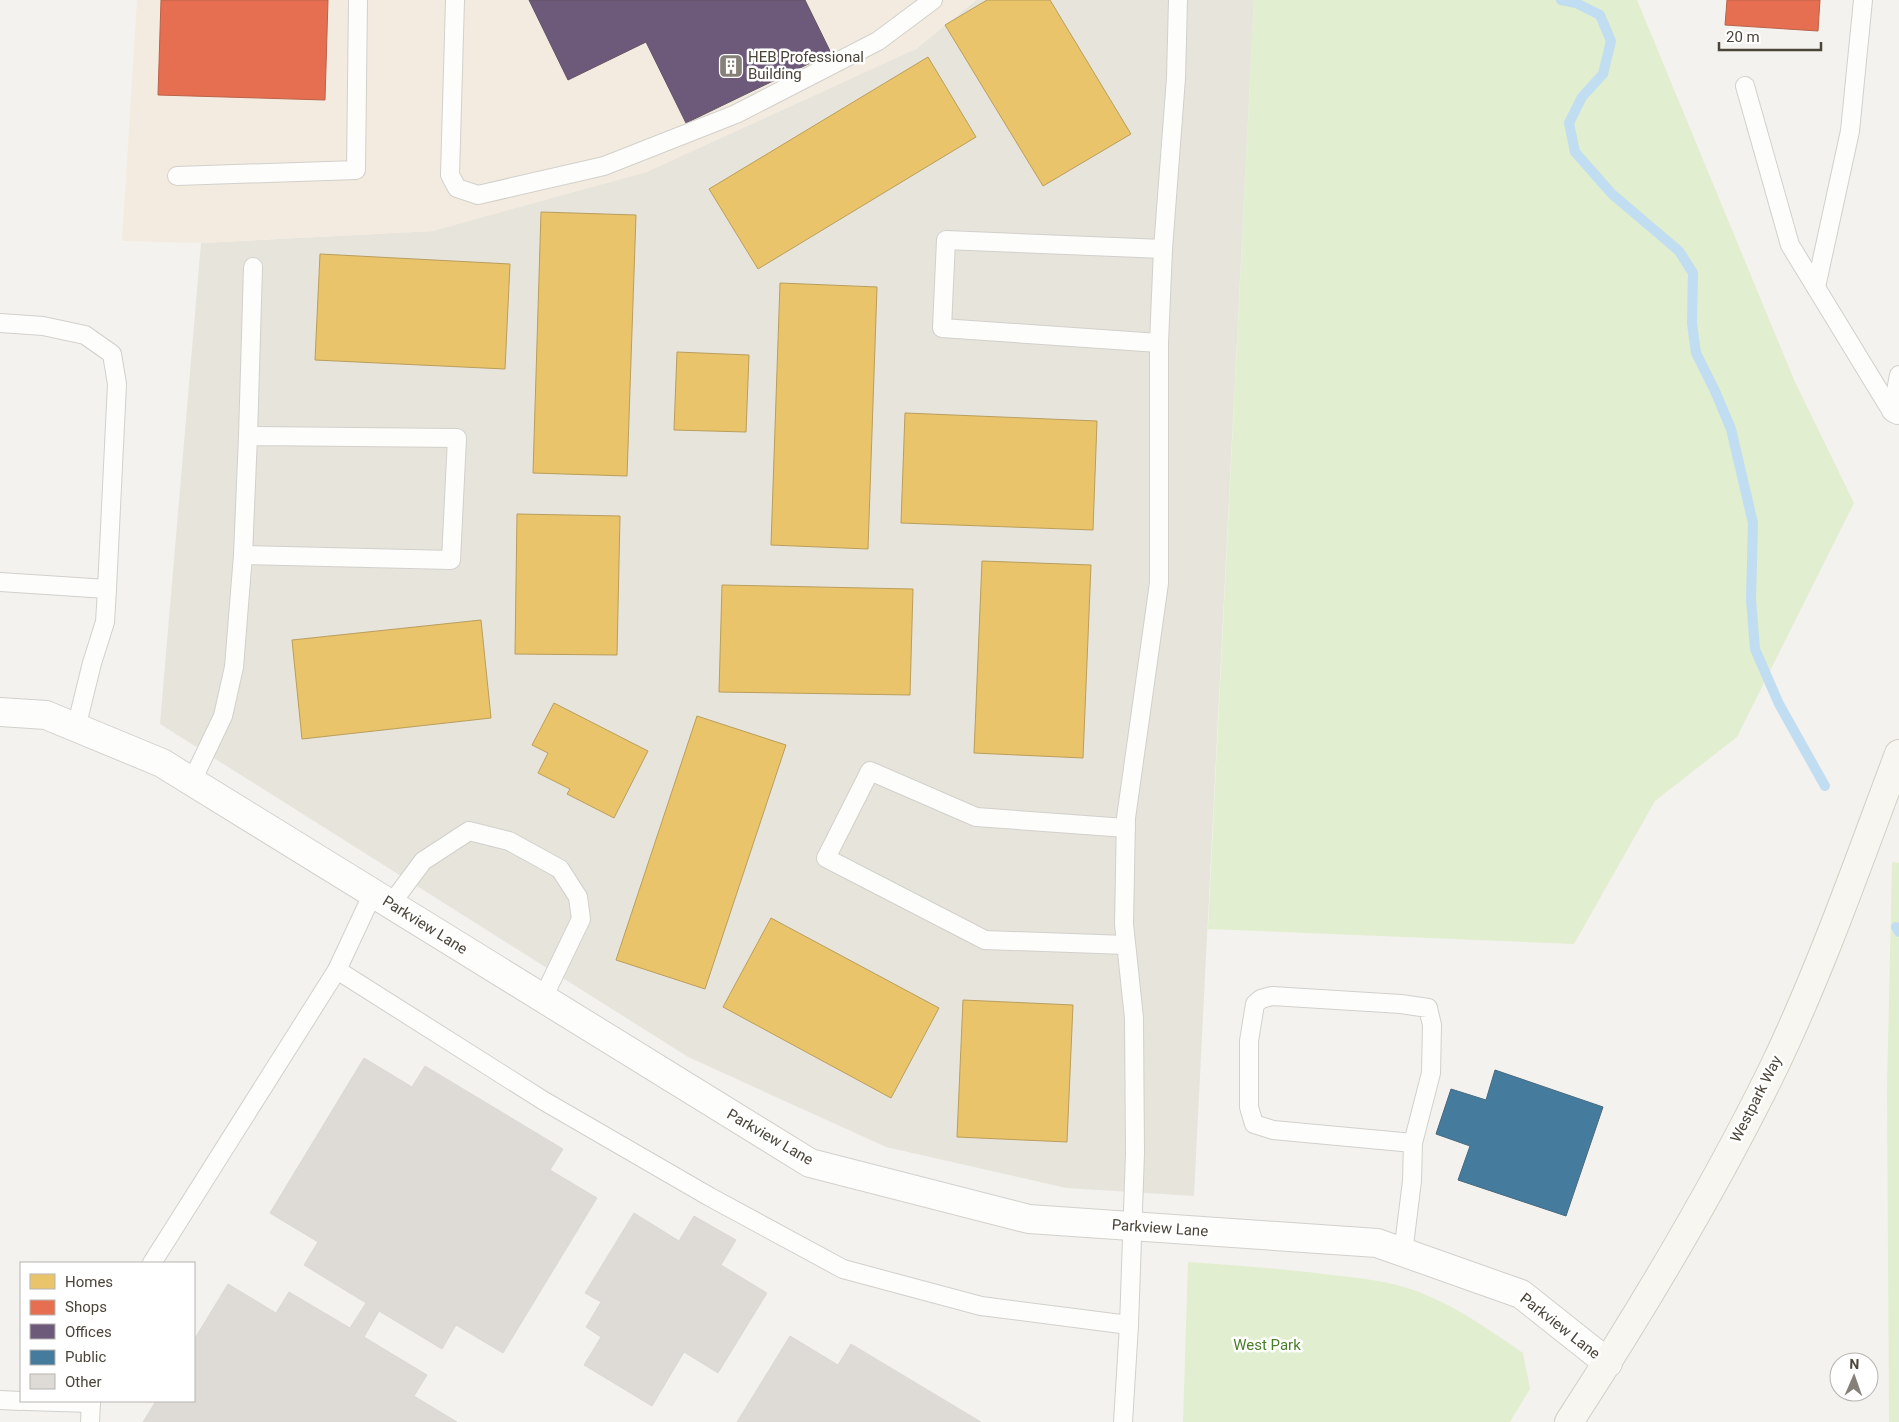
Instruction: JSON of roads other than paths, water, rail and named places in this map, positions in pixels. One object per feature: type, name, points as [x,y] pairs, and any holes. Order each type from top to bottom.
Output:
[{"type":"main road","name":"Westpark Way","points":[[1569,1422],[1608,1363],[1704,1200],[1773,1069],[1887,803],[1899,754]]},
{"type":"street","name":"Parkview Lane","points":[[0,712],[46,715],[162,763],[810,1163],[1029,1219],[1377,1243],[1521,1294],[1608,1363]]},
{"type":"lane","points":[[178,176],[356,170],[358,0]]},
{"type":"lane","points":[[455,0],[450,175],[457,188],[478,194],[604,166],[736,114],[878,41],[933,0]]},
{"type":"lane","points":[[1123,1422],[1136,1153],[1134,1018],[1124,924],[1126,828],[1159,583],[1159,343],[1163,248],[1176,78],[1178,0]]},
{"type":"lane","points":[[1816,287],[1850,131],[1863,0]]},
{"type":"lane","points":[[1745,86],[1790,245],[1896,414]]},
{"type":"lane","points":[[1159,343],[942,328],[946,240],[1163,248]]},
{"type":"lane","points":[[192,781],[223,716],[234,667],[243,555],[253,267]]},
{"type":"lane","points":[[0,323],[43,326],[85,335],[112,354],[118,384],[105,622],[92,663],[76,728]]},
{"type":"lane","points":[[1896,414],[1899,375]]},
{"type":"lane","points":[[243,555],[452,560],[457,438],[248,436]]},
{"type":"lane","points":[[0,582],[108,589]]},
{"type":"lane","points":[[1126,828],[976,817],[870,771],[826,858],[985,940],[1126,945]]},
{"type":"lane","points":[[153,1262],[382,899],[423,861],[469,831],[509,841],[560,869],[578,897],[581,919],[543,998]]},
{"type":"lane","points":[[336,970],[544,1101],[710,1197],[842,1270],[981,1306],[1129,1325]]},
{"type":"lane","points":[[1403,1253],[1412,1181],[1413,1143],[1430,1073],[1432,1024],[1428,1008],[1401,1004],[1272,996],[1261,999],[1255,1004],[1249,1050],[1249,1107],[1254,1124],[1273,1130],[1413,1143]]},
{"type":"lane","points":[[0,1400],[20,1401]]},
{"type":"lane","points":[[90,1422],[91,1402]]},
{"type":"waterway","points":[[1561,0],[1576,3],[1600,15],[1611,41],[1603,74],[1582,97],[1569,123],[1575,152],[1612,194],[1679,251],[1693,273],[1692,323],[1696,353],[1731,429],[1753,523],[1751,599],[1755,649],[1779,704],[1825,786]]},
{"type":"waterway","points":[[1896,927],[1899,932]]},
{"type":"place","name":"HEB Professional Building","points":[[731,66]]},
{"type":"park label","name":"West Park","points":[[1267,1345]]}]
